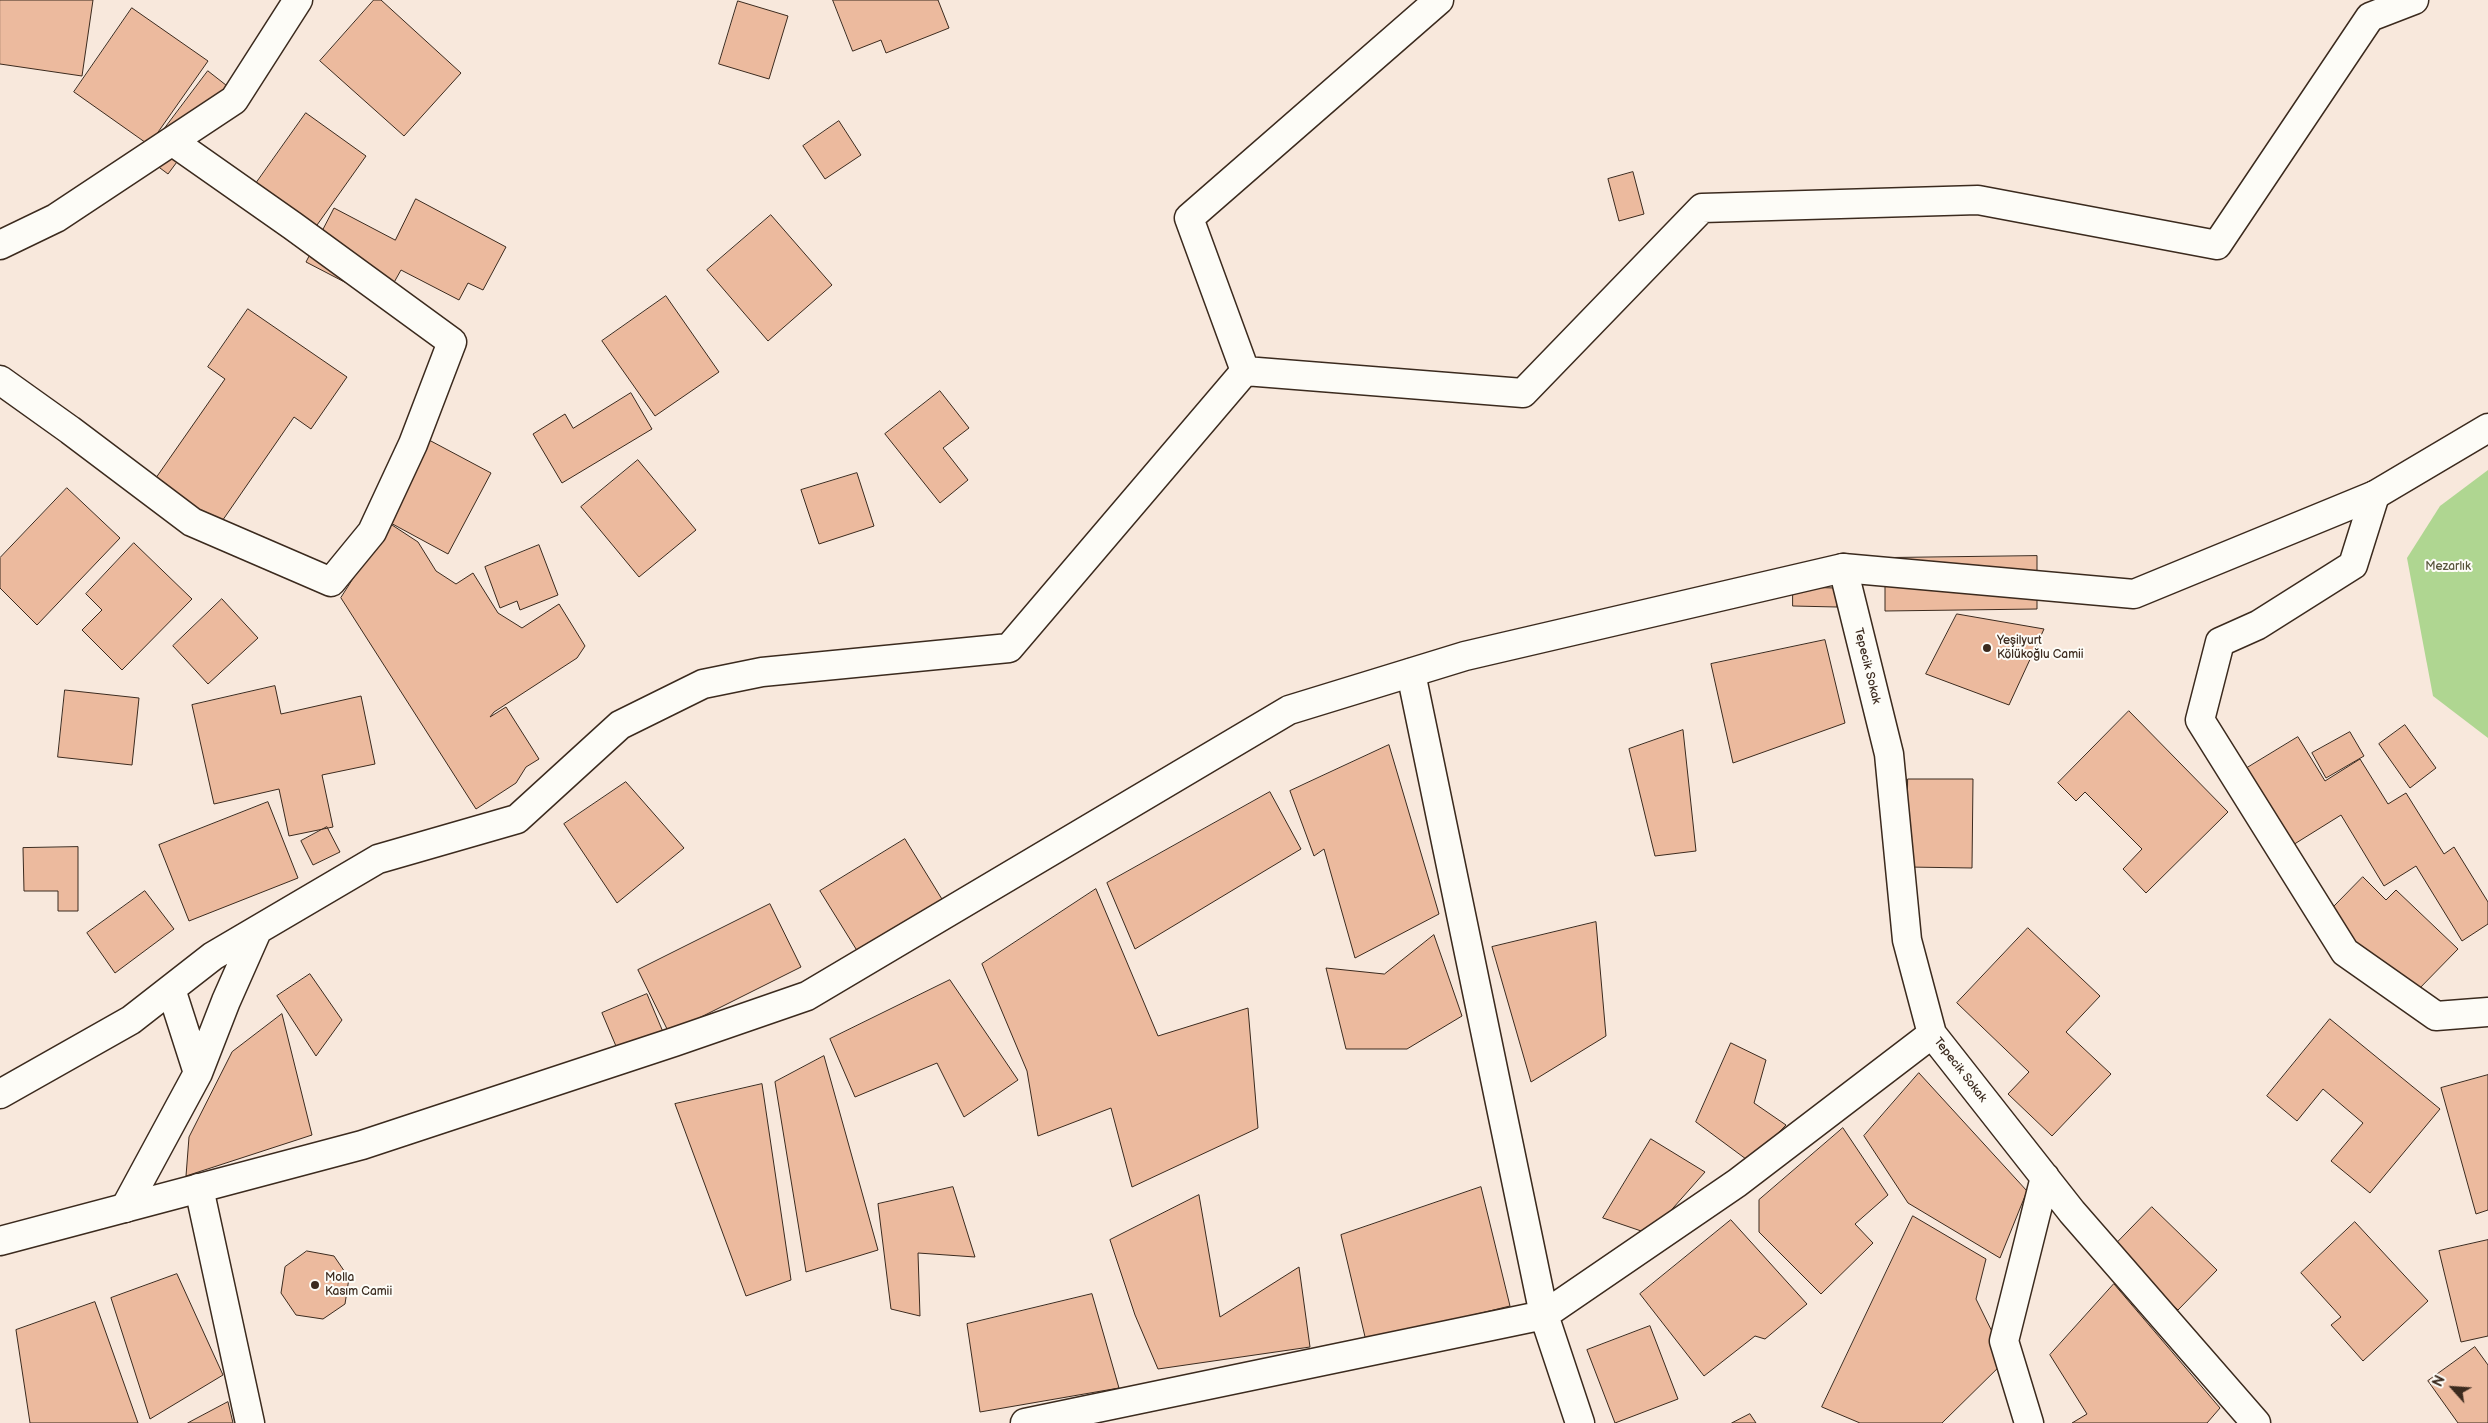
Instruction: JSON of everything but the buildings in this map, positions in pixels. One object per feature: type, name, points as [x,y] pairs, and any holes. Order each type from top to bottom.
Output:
[{"type":"street","points":[[0,245],[56,218],[234,100],[298,0]]},
{"type":"street","points":[[1245,371],[1189,218],[1439,0]]},
{"type":"street","points":[[1245,371],[1523,394],[1702,208],[1978,200],[2217,245],[2370,17],[2414,0]]},
{"type":"street","points":[[0,380],[192,522],[331,582],[372,532],[413,444],[452,342],[293,226],[172,141]]},
{"type":"street","points":[[0,1094],[131,1020],[213,956],[378,859],[516,818],[620,725],[703,684],[762,672],[1009,648],[1245,371]]},
{"type":"street","points":[[0,1241],[362,1145],[808,996],[1289,710],[1475,654],[1843,568],[2134,594],[2375,495],[2488,428]]},
{"type":"street","points":[[2375,495],[2353,565],[2258,625],[2220,642],[2200,720],[2345,952],[2436,1016],[2488,1012]]},
{"type":"street","name":"Tepecik Sokak","points":[[1843,568],[1889,754],[1906,940],[1932,1034],[2072,1212],[2256,1423]]},
{"type":"street","points":[[1410,673],[1544,1315],[1580,1423]]},
{"type":"street","points":[[125,1208],[198,1072],[226,1001],[257,931]]},
{"type":"street","points":[[171,989],[198,1072]]},
{"type":"street","points":[[1025,1423],[1544,1315],[1736,1183],[1932,1034]]},
{"type":"street","points":[[2030,1423],[2004,1341],[2044,1177]]},
{"type":"street","points":[[199,1188],[250,1423]]},
{"type":"green space","name":"Mezarlık","points":[[2488,470],[2488,738],[2433,696],[2407,558],[2440,506]]},
{"type":"place","name":"Yeşilyurt Kölükoğlu Camii","points":[[1987,648]]},
{"type":"place","name":"Molla Kasım Camii","points":[[315,1285]]}]
